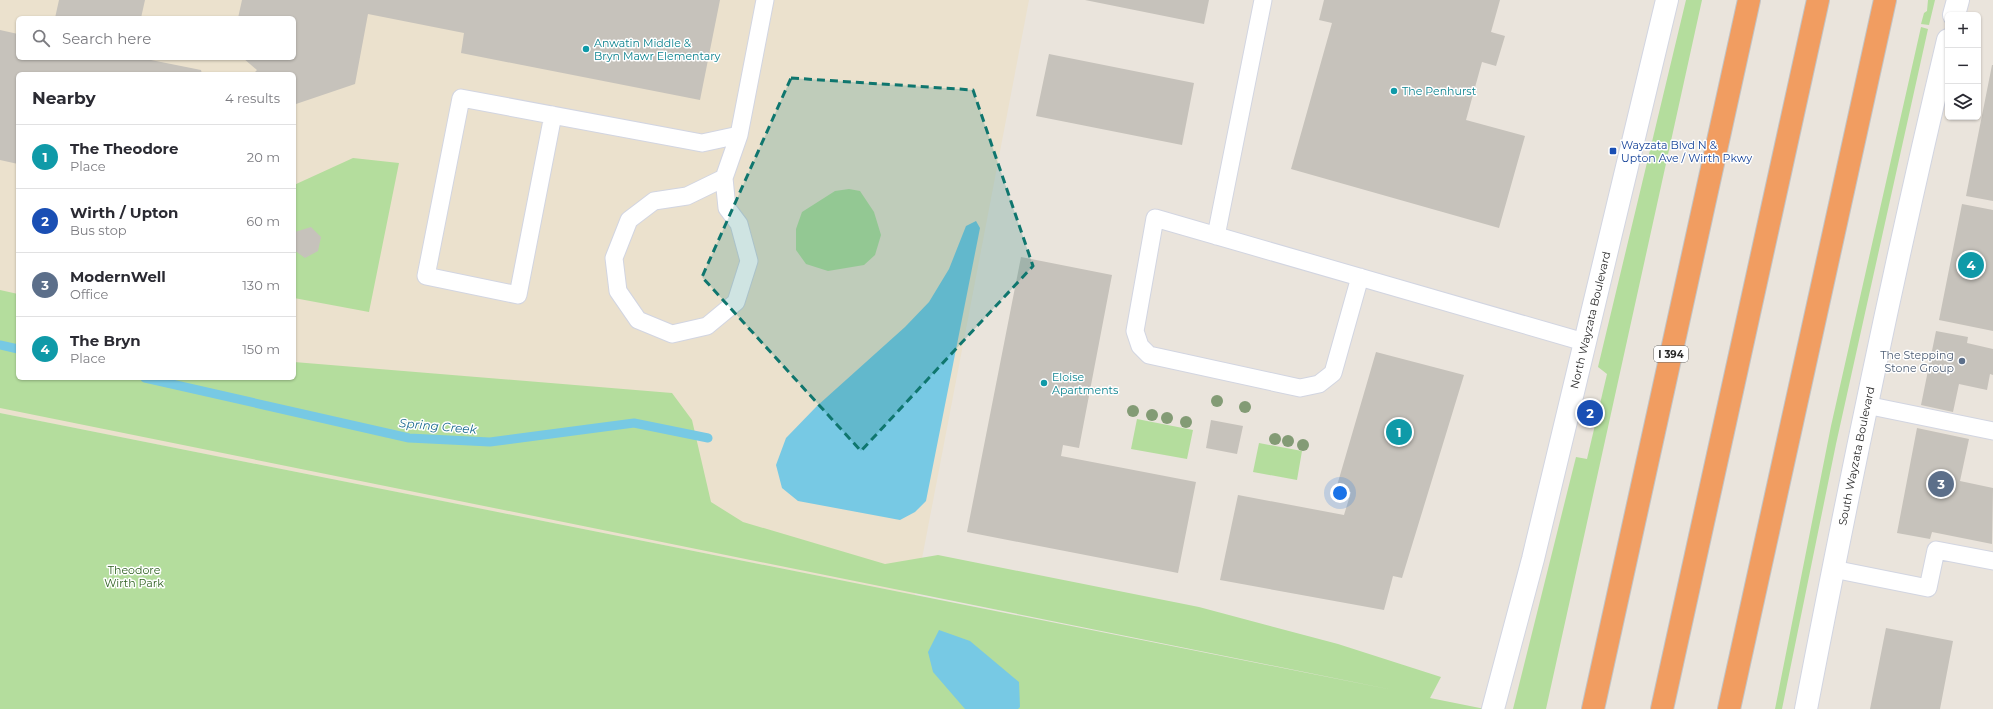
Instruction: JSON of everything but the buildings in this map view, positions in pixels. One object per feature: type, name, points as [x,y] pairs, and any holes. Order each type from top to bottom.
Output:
[{"type":"highway","name":"I 394","points":[[1593,709],[1749,0]]},
{"type":"highway","points":[[1662,709],[1818,0]]},
{"type":"highway","points":[[1729,709],[1885,0]]},
{"type":"street","name":"North Wayzata Boulevard","points":[[1493,709],[1533,559],[1667,0]]},
{"type":"street","points":[[1955,12],[1958,0]]},
{"type":"street","name":"South Wayzata Boulevard","points":[[1806,709],[1866,405],[1918,165],[1946,48]]},
{"type":"lane","points":[[724,178],[687,196],[654,201],[630,220],[614,258],[618,292],[638,320],[672,334],[707,326],[736,302],[749,261],[739,224],[728,208],[724,178],[739,135],[765,0]]},
{"type":"lane","points":[[1216,236],[1263,0]]},
{"type":"lane","points":[[553,115],[518,295],[426,276],[462,98],[553,115],[702,143],[739,135]]},
{"type":"lane","points":[[1360,278],[1333,374],[1319,384],[1300,388],[1149,355],[1140,346],[1135,331],[1155,218],[1584,342]]},
{"type":"lane","points":[[1866,405],[1993,431]]},
{"type":"lane","points":[[1833,569],[1928,588],[1936,550],[1993,561]]},
{"type":"highlighted area","points":[[791,78],[973,90],[1033,266],[861,451],[702,277]]},
{"type":"shaded area","points":[[0,0],[1029,0],[915,595],[0,413]]},
{"type":"green space","points":[[1686,0],[1702,0],[1546,709],[1513,709],[1576,457],[1587,459],[1607,374],[1598,367]]},
{"type":"green space","points":[[1928,0],[1935,0],[1929,25],[1921,24],[1924,13],[1927,11]]},
{"type":"green space","points":[[1921,27],[1928,29],[1836,444],[1782,709],[1775,709],[1831,426]]},
{"type":"green space","points":[[353,158],[399,163],[369,312],[296,298],[296,184]]},
{"type":"green space","points":[[849,189],[860,191],[874,212],[881,235],[875,255],[864,265],[828,271],[806,264],[796,250],[796,229],[802,212],[835,191]]},
{"type":"green space","name":"Theodore Wirth Park","points":[[0,290],[16,294],[16,380],[296,380],[296,362],[672,393],[692,420],[711,502],[743,522],[885,564],[938,555],[1199,607],[1338,644],[1441,677],[1430,698],[1485,709],[0,709],[0,413],[1393,690],[0,408]]},
{"type":"green space","points":[[1137,419],[1193,430],[1187,459],[1131,449]]},
{"type":"green space","points":[[1259,443],[1302,451],[1297,480],[1253,472]]},
{"type":"water","points":[[976,221],[980,228],[926,501],[915,512],[900,520],[798,501],[782,488],[776,465],[786,438],[817,406],[905,327],[929,302],[949,269],[966,226]]},
{"type":"water","points":[[939,630],[970,641],[1019,682],[1020,707],[1018,709],[965,709],[933,672],[928,652]]},
{"type":"waterway","name":"Spring Creek","points":[[0,345],[16,349]]},
{"type":"waterway","name":"Spring Creek","points":[[154,380],[409,438],[490,442],[634,423],[708,438]]},
{"type":"place","name":"Anwatin Middle & Bryn Mawr Elementary","points":[[586,49]]},
{"type":"place","name":"The Penhurst","points":[[1394,91]]},
{"type":"place","name":"Wayzata Blvd N & Upton Ave / Wirth Pkwy","points":[[1613,151]]},
{"type":"place","name":"The Bryn","points":[[1971,265]]},
{"type":"place","name":"The Stepping Stone Group","points":[[1962,361]]},
{"type":"place","name":"Eloise Apartments","points":[[1044,383]]},
{"type":"place","name":"Wirth / Upton","points":[[1590,413]]},
{"type":"place","name":"The Theodore","points":[[1399,432]]},
{"type":"place","name":"ModernWell","points":[[1941,484]]}]
